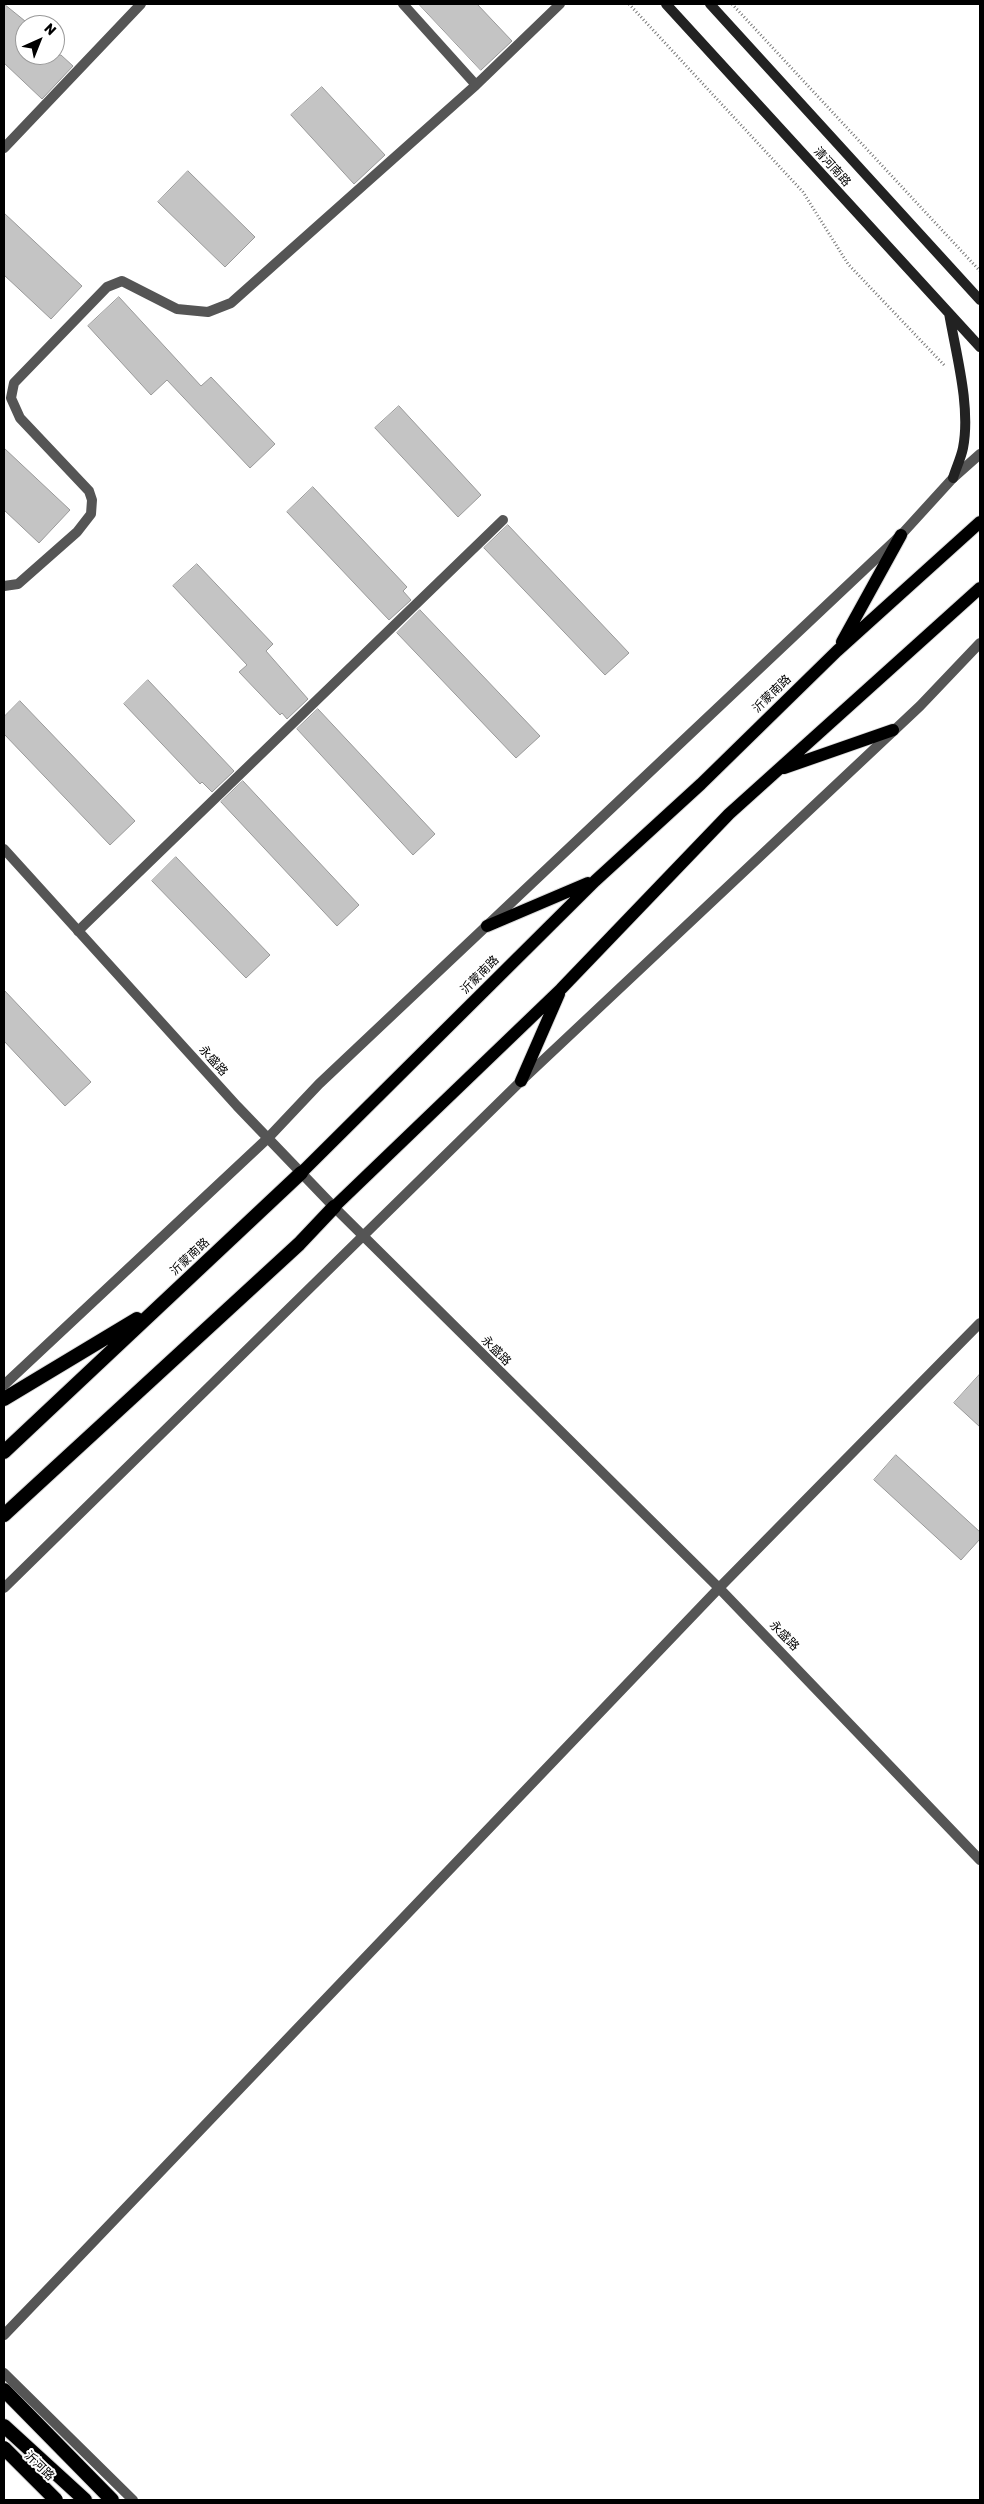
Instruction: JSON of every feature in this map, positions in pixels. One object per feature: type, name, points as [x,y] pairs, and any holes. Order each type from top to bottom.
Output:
[{"type":"highway","name":"沂蒙南路","points":[[4,1452],[301,1173]]},
{"type":"highway","points":[[4,1515],[299,1244],[334,1207]]},
{"type":"highway","points":[[4,1399],[161,1305]]},
{"type":"highway","points":[[4,2390],[112,2500]]},
{"type":"highway","points":[[4,2426],[85,2500]]},
{"type":"highway","points":[[4,2449],[57,2500]]},
{"type":"main road","name":"清河南路","points":[[666,4],[980,347]]},
{"type":"main road","name":"清河南路","points":[[710,4],[980,300]]},
{"type":"main road","points":[[948,312],[962,384],[963,447],[953,478]]},
{"type":"main road","name":"沂蒙南路","points":[[301,1173],[595,880],[701,784],[837,651],[980,522]]},
{"type":"main road","points":[[837,651],[900,535]]},
{"type":"main road","points":[[334,1207],[561,989],[729,814],[980,588]]},
{"type":"main road","points":[[777,771],[893,730]]},
{"type":"main road","points":[[487,926],[595,880]]},
{"type":"main road","points":[[521,1082],[561,989]]},
{"type":"street","points":[[4,148],[141,4]]},
{"type":"street","points":[[403,4],[476,84]]},
{"type":"street","points":[[4,586],[18,584],[77,532],[91,514],[92,500],[89,491],[20,418],[11,398],[14,383],[107,287],[122,280],[177,309],[208,312],[231,303],[476,84],[560,4]]},
{"type":"street","points":[[4,1385],[268,1138],[319,1084],[900,535],[953,478],[980,454]]},
{"type":"street","points":[[78,931],[503,520]]},
{"type":"street","points":[[4,1588],[521,1082],[920,706],[980,643]]},
{"type":"street","name":"永盛路","points":[[4,849],[268,1138],[363,1238],[719,1588],[980,1860]]},
{"type":"street","points":[[4,2335],[719,1588],[980,1323]]},
{"type":"street","points":[[4,2373],[133,2500]]},
{"type":"path","points":[[629,4],[803,192],[848,264],[962,384]]},
{"type":"path","points":[[732,4],[980,271]]},
{"type":"building","points":[[4,4],[18,15],[15,15],[15,65],[65,65],[65,59],[73,66],[42,99],[4,63]]},
{"type":"building","points":[[419,4],[477,4],[512,41],[481,70]]},
{"type":"building","points":[[322,87],[385,155],[354,184],[291,115]]},
{"type":"building","points":[[188,171],[255,237],[225,267],[158,202]]},
{"type":"building","points":[[4,213],[82,286],[51,319],[4,275]]},
{"type":"building","points":[[119,297],[201,386],[211,377],[275,444],[250,468],[167,380],[151,395],[88,326]]},
{"type":"building","points":[[399,406],[481,495],[458,517],[375,428]]},
{"type":"building","points":[[4,448],[70,510],[39,543],[4,510]]},
{"type":"building","points":[[313,487],[407,587],[403,591],[411,600],[389,620],[287,512]]},
{"type":"building","points":[[508,525],[629,653],[605,675],[484,548]]},
{"type":"building","points":[[197,564],[273,644],[266,651],[308,699],[287,719],[282,713],[280,715],[239,672],[247,665],[173,586]]},
{"type":"building","points":[[420,610],[540,736],[516,758],[397,633]]},
{"type":"building","points":[[148,680],[234,771],[212,792],[202,782],[200,784],[124,704]]},
{"type":"building","points":[[20,701],[135,821],[110,845],[4,734],[4,717]]},
{"type":"building","points":[[318,709],[435,834],[413,855],[297,729]]},
{"type":"building","points":[[243,781],[359,905],[337,926],[221,802]]},
{"type":"building","points":[[176,857],[270,955],[246,978],[152,881]]},
{"type":"building","points":[[4,990],[91,1082],[65,1106],[4,1041]]},
{"type":"building","points":[[980,1374],[980,1427],[954,1403]]},
{"type":"building","points":[[896,1455],[980,1532],[980,1539],[961,1560],[874,1480]]}]
